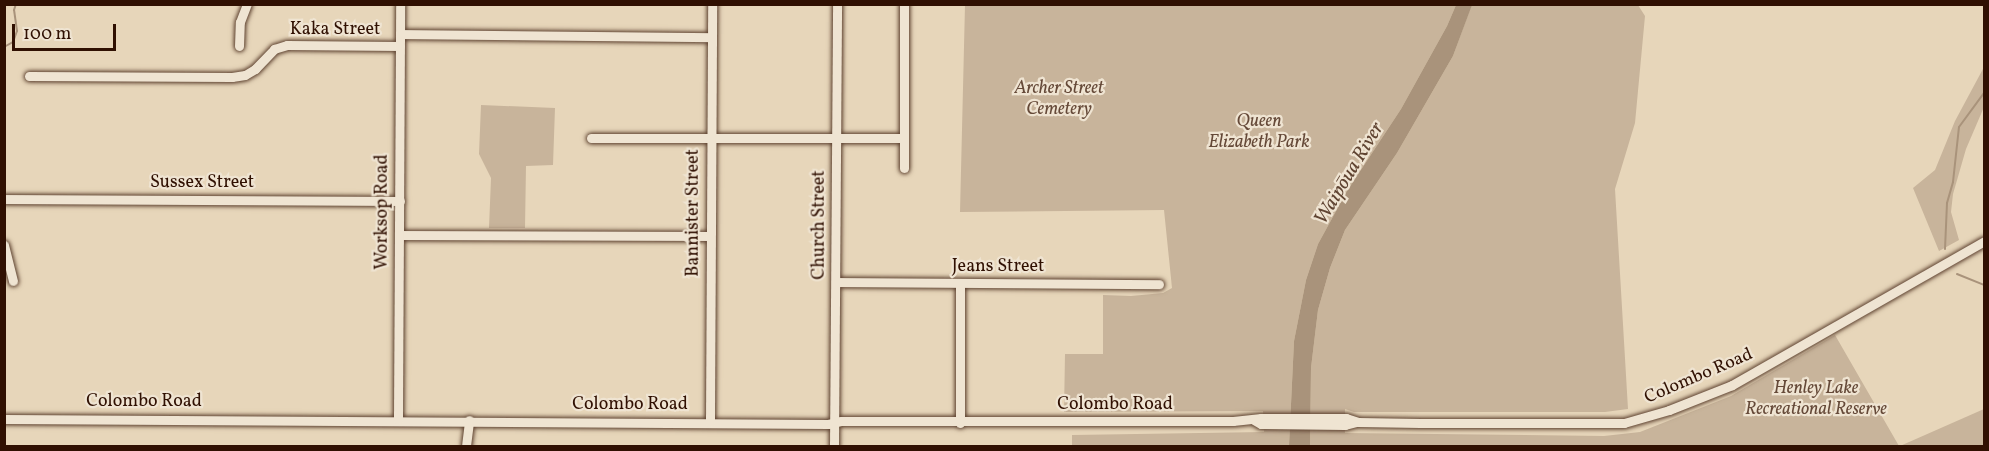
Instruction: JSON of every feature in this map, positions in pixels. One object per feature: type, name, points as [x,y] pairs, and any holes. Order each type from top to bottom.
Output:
[{"type":"street","points":[[239,46],[240,22],[247,4]]},
{"type":"street","name":"Worksop Road","points":[[398,419],[400,4]]},
{"type":"street","name":"Bannister Street","points":[[710,422],[712,4]]},
{"type":"street","name":"Church Street","points":[[834,447],[837,4]]},
{"type":"street","points":[[904,4],[904,168]]},
{"type":"street","points":[[400,34],[712,38]]},
{"type":"street","name":"Kaka Street","points":[[29,76],[232,77],[245,75],[255,69],[274,49],[287,45],[400,46]]},
{"type":"street","points":[[591,138],[904,138]]},
{"type":"street","name":"Sussex Street","points":[[4,199],[400,201]]},
{"type":"street","points":[[399,235],[710,236]]},
{"type":"street","name":"Colombo Road","points":[[4,419],[1624,423],[1647,418],[1732,385],[1984,241]]},
{"type":"street","points":[[4,245],[13,281]]},
{"type":"street","name":"Jeans Street","points":[[836,282],[1159,284]]},
{"type":"street","points":[[960,283],[960,423]]},
{"type":"street","points":[[466,447],[469,420]]},
{"type":"green space","points":[[1472,4],[1638,5],[1645,16],[1635,123],[1615,189],[1628,409],[1605,412],[1354,412],[1345,409],[1345,433],[1604,436],[1640,432],[1731,396],[1835,335],[1899,446],[1310,446],[1311,368],[1318,310],[1330,268],[1345,230],[1397,153],[1453,56]]},
{"type":"green space","name":"Queen Elizabeth Park","points":[[965,5],[1456,5],[1447,26],[1401,109],[1347,191],[1318,244],[1306,280],[1294,341],[1289,446],[1072,446],[1072,435],[1264,432],[1263,411],[1064,412],[1065,354],[1103,354],[1103,295],[1131,296],[1163,293],[1172,288],[1164,210],[960,212]]},
{"type":"green space","points":[[1984,67],[1984,107],[1966,149],[1953,194],[1951,212],[1959,240],[1939,251],[1913,188],[1935,170],[1955,121]]},
{"type":"green space","points":[[481,105],[555,108],[553,165],[526,166],[525,228],[489,228],[491,178],[479,154]]},
{"type":"green space","name":"Henley Lake Recreational Reserve","points":[[1984,409],[1984,446],[1900,446]]},
{"type":"shaded area","points":[[1456,5],[1472,5],[1453,56],[1397,153],[1345,230],[1330,268],[1318,310],[1311,368],[1310,446],[1289,446],[1294,341],[1306,280],[1318,244],[1347,191],[1401,109],[1447,26]]},
{"type":"waterway","points":[[4,47],[13,42],[17,31],[14,10],[16,4]]},
{"type":"waterway","points":[[1945,249],[1947,203],[1953,182],[1959,127],[1984,93]]},
{"type":"waterway","points":[[1957,274],[1984,285]]},
{"type":"park label","name":"Archer Street Cemetery","points":[[1059,100]]},
{"type":"water label","name":"Waipōua River","points":[[1350,174]]}]
